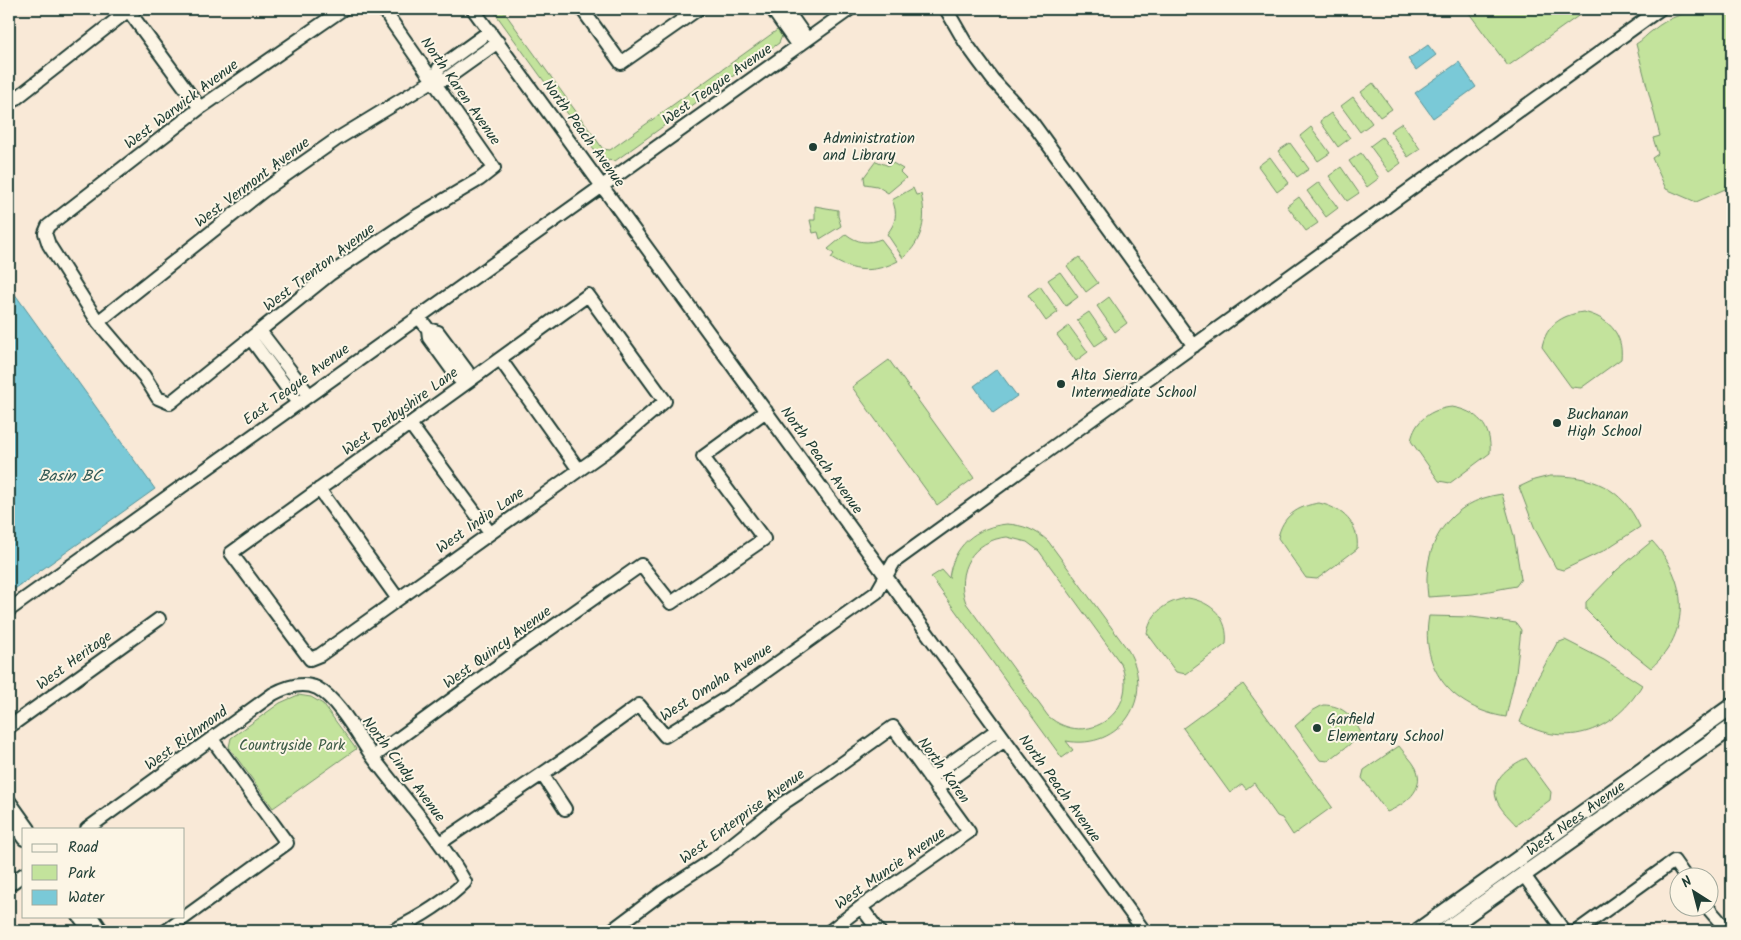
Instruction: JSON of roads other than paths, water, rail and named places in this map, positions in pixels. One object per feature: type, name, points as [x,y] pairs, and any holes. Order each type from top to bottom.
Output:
[{"type":"main road","name":"West Nees Avenue","points":[[1418,931],[1732,706]]},
{"type":"main road","name":"West Nees Avenue","points":[[1444,931],[1732,727]]},
{"type":"street","name":"West Warwick Avenue","points":[[98,322],[49,244],[45,233],[48,226],[200,108],[343,9]]},
{"type":"street","name":"North Karen Avenue","points":[[383,9],[494,168]]},
{"type":"street","name":"North Peach Avenue","points":[[473,9],[1144,931]]},
{"type":"street","points":[[582,9],[621,63],[698,9]]},
{"type":"street","points":[[772,9],[803,42]]},
{"type":"street","points":[[786,9],[803,42]]},
{"type":"street","name":"West Teague Avenue","points":[[602,185],[850,9]]},
{"type":"street","points":[[946,9],[978,60],[993,80],[1031,121],[1194,346]]},
{"type":"street","points":[[886,577],[894,562],[1660,9]]},
{"type":"street","points":[[9,104],[129,10],[200,108]]},
{"type":"street","name":"West Vermont Avenue","points":[[434,80],[439,68],[490,31]]},
{"type":"street","name":"West Vermont Avenue","points":[[98,322],[263,191],[337,139],[434,80],[446,79],[498,42]]},
{"type":"street","name":"West Trenton Avenue","points":[[98,322],[144,376],[158,398],[170,403],[330,274],[412,220],[480,179],[494,168]]},
{"type":"street","name":"East Teague Avenue","points":[[9,610],[602,185]]},
{"type":"street","name":"West Derbyshire Lane","points":[[310,659],[232,553],[319,489],[588,295],[665,402]]},
{"type":"street","points":[[418,316],[428,333],[428,349],[433,356],[448,354]]},
{"type":"street","points":[[428,333],[438,332],[458,378],[468,382]]},
{"type":"street","points":[[256,335],[309,395]]},
{"type":"street","points":[[256,335],[298,403]]},
{"type":"street","points":[[500,359],[579,470]]},
{"type":"street","name":"West Indio Lane","points":[[310,659],[320,655],[610,448],[665,402]]},
{"type":"street","name":"West Quincy Avenue","points":[[373,757],[641,565],[671,604],[764,539],[703,457],[766,411]]},
{"type":"street","points":[[410,424],[490,533]]},
{"type":"street","points":[[319,489],[398,599]]},
{"type":"street","name":"West Omaha Avenue","points":[[440,843],[639,705],[665,736],[679,728],[741,689],[877,592],[886,577]]},
{"type":"street","name":"West Heritage","points":[[9,727],[159,619]]},
{"type":"street","name":"West Richmond","points":[[88,828],[284,688],[295,685],[308,686]]},
{"type":"street","name":"North Cindy Avenue","points":[[308,686],[315,687],[334,702],[373,757],[440,843],[465,882],[454,893],[430,910],[392,931]]},
{"type":"street","name":"North Karen","points":[[893,727],[969,832]]},
{"type":"street","name":"West Enterprise Avenue","points":[[611,931],[663,892],[714,860],[785,802],[893,727]]},
{"type":"street","points":[[933,784],[1001,735]]},
{"type":"street","points":[[185,917],[288,844],[212,739]]},
{"type":"street","points":[[542,774],[565,808]]},
{"type":"street","points":[[9,801],[28,828]]},
{"type":"street","points":[[9,818],[22,836]]},
{"type":"street","name":"West Muncie Avenue","points":[[830,931],[969,832]]},
{"type":"street","points":[[1577,931],[1674,862],[1678,868]]},
{"type":"street","points":[[1523,874],[1564,931]]},
{"type":"street","points":[[9,885],[22,875]]},
{"type":"street","points":[[861,908],[878,931]]},
{"type":"street","points":[[80,918],[90,931]]},
{"type":"street","points":[[93,918],[102,931]]},
{"type":"street","points":[[166,931],[184,918]]},
{"type":"street","points":[[1717,918],[1728,931]]},
{"type":"water","points":[[1428,45],[1436,55],[1416,70],[1408,59]]},
{"type":"water","points":[[1459,62],[1476,87],[1433,118],[1415,93]]},
{"type":"water","name":"Basin BC","points":[[9,286],[155,489],[9,593]]},
{"type":"water","points":[[997,369],[1017,396],[993,413],[974,386]]},
{"type":"place","name":"Administration and Library","points":[[813,147]]},
{"type":"place","name":"Alta Sierra Intermediate School","points":[[1061,384]]},
{"type":"place","name":"Buchanan High School","points":[[1557,423]]},
{"type":"place","name":"Garfield Elementary School","points":[[1317,728]]},
{"type":"park label","name":"Countryside Park","points":[[292,745]]}]
